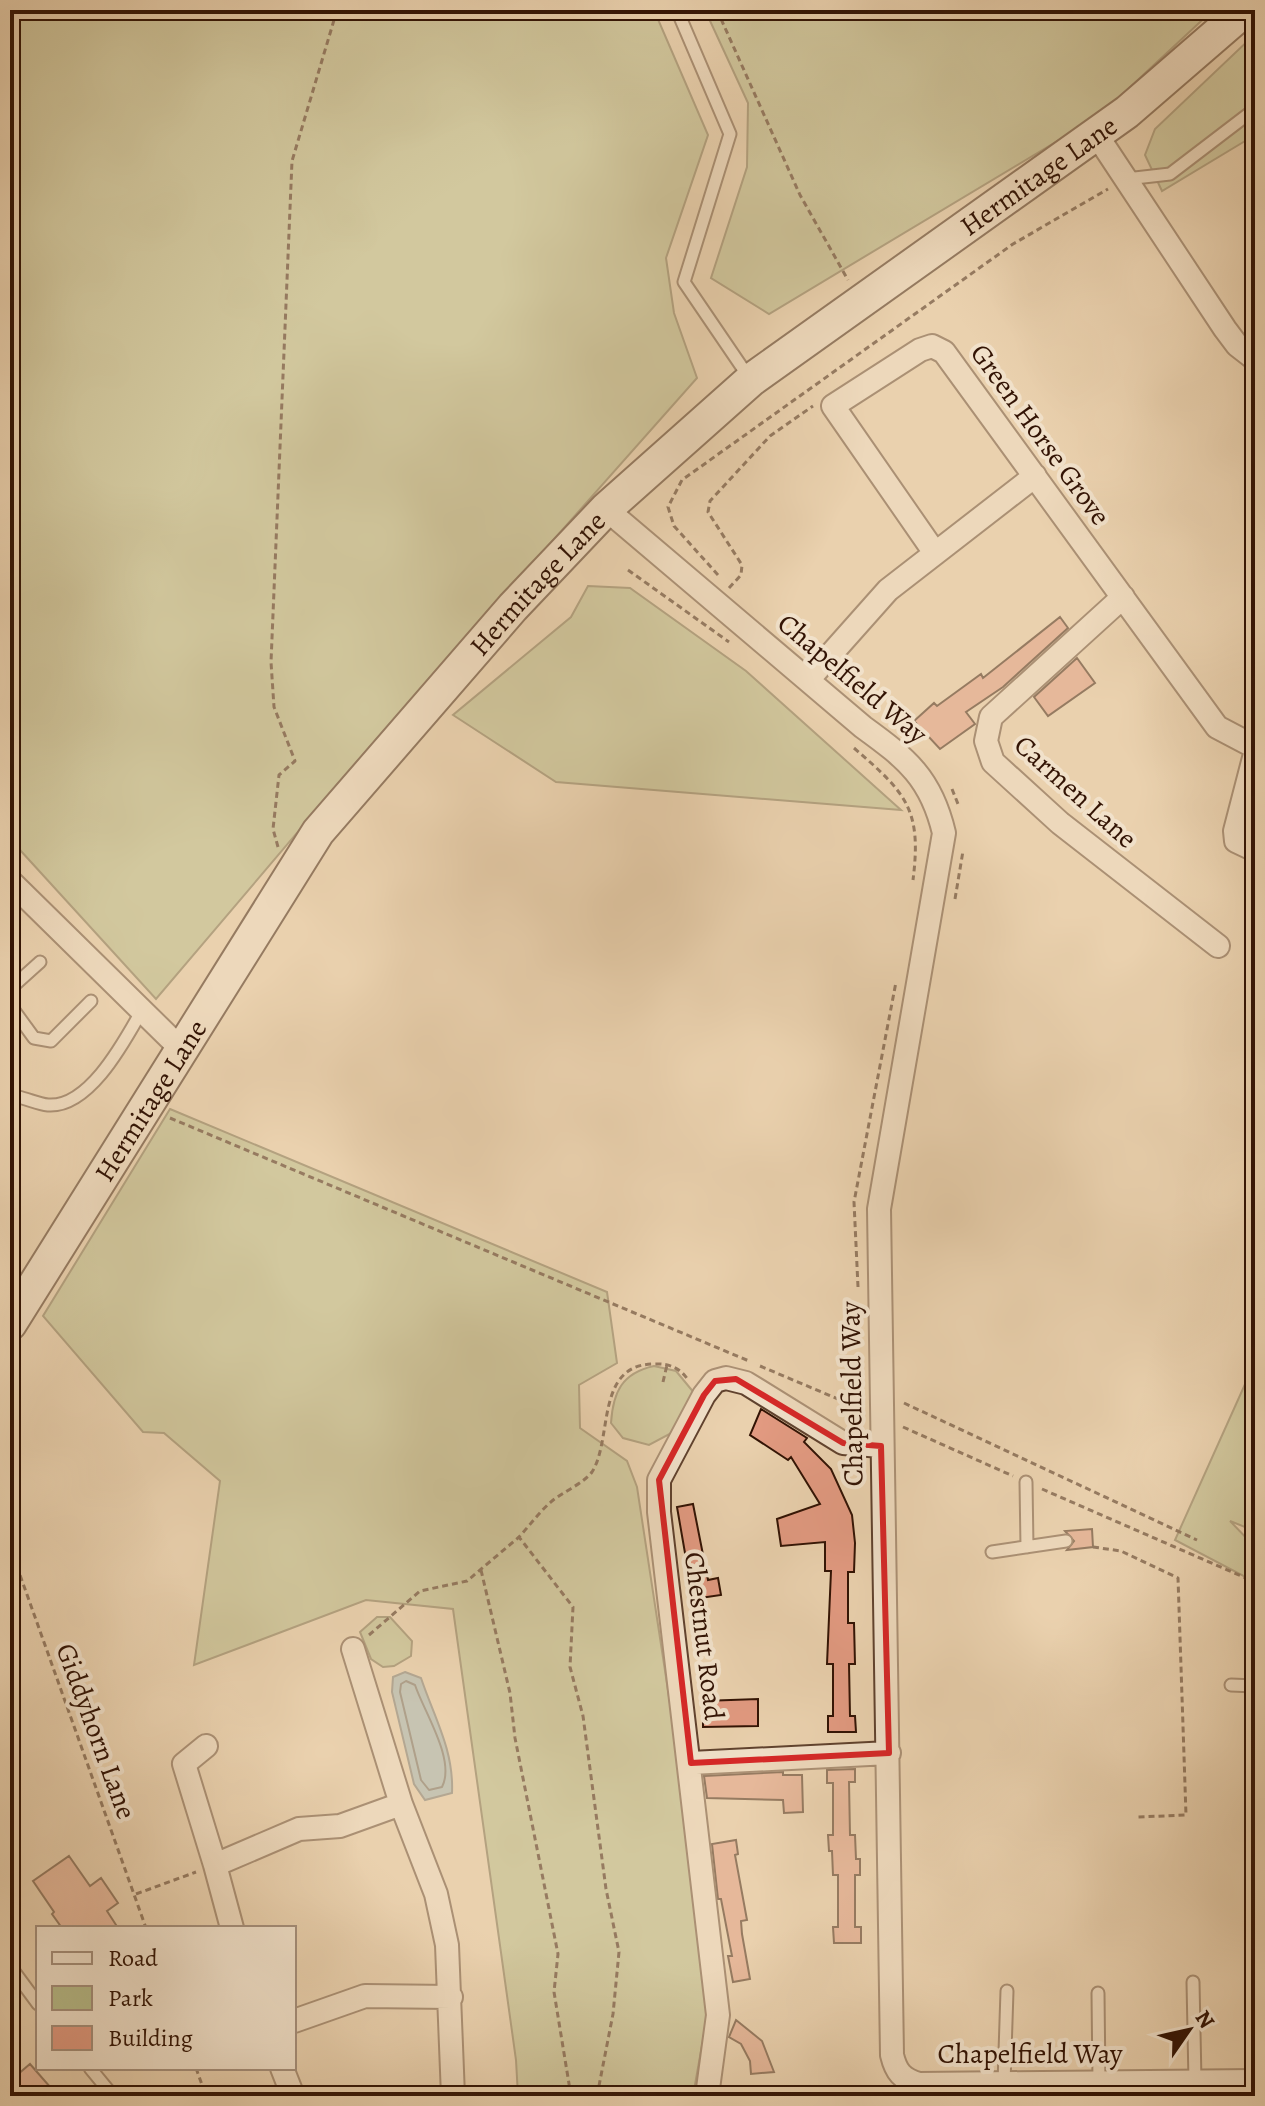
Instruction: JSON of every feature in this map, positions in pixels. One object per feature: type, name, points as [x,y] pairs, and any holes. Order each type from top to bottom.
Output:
[{"type":"main road","name":"Hermitage Lane","points":[[10,1324],[143,1106],[318,832],[461,666],[606,509],[751,380],[1127,112],[1245,10]]},
{"type":"street","points":[[1096,134],[1225,329],[1237,345],[1255,359]]},
{"type":"street","name":"Green Horse Grove","points":[[833,406],[920,350],[932,346],[944,352],[1217,727],[1255,747]]},
{"type":"street","points":[[833,406],[935,553]]},
{"type":"street","points":[[808,680],[888,590],[1035,476]]},
{"type":"street","name":"Chapelfield Way","points":[[606,509],[907,760],[932,795],[944,833],[881,1183],[873,1414],[881,1446],[889,1753],[892,2055],[895,2069],[905,2080],[919,2084],[1172,2089],[1195,2081],[1255,2081]]},
{"type":"street","name":"Carmen Lane","points":[[1123,597],[991,717],[986,741],[993,762],[1060,823],[1218,946]]},
{"type":"street","points":[[1255,754],[1235,831],[1236,841],[1255,850]]},
{"type":"street","points":[[10,881],[180,1048]]},
{"type":"street","points":[[704,1395],[715,1381],[736,1379],[843,1443],[881,1446]]},
{"type":"street","name":"Chestnut Road","points":[[704,1395],[659,1480],[659,1512],[691,1763],[718,2015],[707,2096]]},
{"type":"street","points":[[353,1649],[401,1804],[436,1894],[447,1945],[453,2096]]},
{"type":"street","points":[[206,1746],[184,1764],[231,1926]]},
{"type":"street","points":[[691,1763],[889,1753]]},
{"type":"street","points":[[215,1865],[299,1829],[340,1826],[401,1804]]},
{"type":"street","points":[[296,2020],[365,1996],[451,1997]]},
{"type":"street","points":[[283,2070],[293,2096]]},
{"type":"lane","points":[[677,10],[730,134],[684,282],[751,380]]},
{"type":"lane","points":[[1126,179],[1170,174],[1255,109]]},
{"type":"lane","points":[[10,989],[40,962]]},
{"type":"lane","points":[[10,1005],[34,1038],[51,1041],[91,1001]]},
{"type":"lane","points":[[10,1101],[18,1097],[50,1105],[72,1100],[97,1079],[141,1012]]},
{"type":"lane","points":[[1026,1482],[1027,1547]]},
{"type":"lane","points":[[992,1552],[1066,1541]]},
{"type":"lane","points":[[1231,1685],[1255,1686]]},
{"type":"lane","points":[[10,1966],[36,2001]]},
{"type":"lane","points":[[1193,1982],[1195,2081]]},
{"type":"lane","points":[[1007,1991],[1011,2087]]},
{"type":"lane","points":[[1094,2087],[1098,1993]]},
{"type":"lane","points":[[92,2070],[113,2096]]},
{"type":"path","points":[[293,870],[281,859],[273,829],[279,775],[295,761],[274,707],[271,662],[292,161],[337,10]]},
{"type":"path","points":[[717,10],[800,195],[862,303]]},
{"type":"path","points":[[729,588],[741,575],[742,565],[708,512],[710,501],[770,436],[793,418],[813,406],[833,406]]},
{"type":"path","points":[[628,570],[733,644]]},
{"type":"path","points":[[853,747],[887,777],[912,818],[918,840],[913,883]]},
{"type":"path","points":[[858,1291],[854,1202],[898,973]]},
{"type":"path","points":[[143,1106],[873,1414],[1255,1582]]},
{"type":"path","points":[[663,1382],[667,1365]]},
{"type":"path","points":[[353,1649],[420,1591],[467,1581],[519,1537],[550,1503],[591,1472],[613,1392],[620,1380],[638,1366],[667,1365],[681,1370],[695,1391],[704,1395]]},
{"type":"path","points":[[863,1395],[873,1414]]},
{"type":"path","points":[[899,1401],[1197,1540]]},
{"type":"path","points":[[1249,1529],[1247,1534],[1255,1538]]},
{"type":"path","points":[[519,1537],[573,1607],[570,1667],[583,1716],[606,1889],[619,1952],[613,2014],[597,2096]]},
{"type":"path","name":"Giddyhorn Lane","points":[[10,1547],[145,1926]]},
{"type":"path","points":[[1093,1547],[1121,1551],[1178,1578],[1186,1815],[1138,1817]]},
{"type":"path","points":[[481,1570],[510,1693],[515,1738],[558,1954],[554,1992],[571,2096]]},
{"type":"path","points":[[134,1894],[215,1865]]},
{"type":"path","points":[[197,2070],[206,2096]]},
{"type":"highlighted area","points":[[736,1379],[843,1443],[881,1446],[889,1753],[691,1763],[659,1480],[704,1395],[715,1381]]},
{"type":"green space","points":[[10,10],[654,10],[708,135],[666,258],[674,313],[697,378],[375,741],[156,999],[10,839]]},
{"type":"green space","points":[[705,10],[1213,10],[1099,116],[769,314],[711,278],[747,167],[748,103]]},
{"type":"green space","points":[[1255,34],[1255,135],[1162,191],[1145,155],[1155,129]]},
{"type":"green space","points":[[588,586],[630,588],[746,671],[901,810],[556,782],[453,715],[571,617]]},
{"type":"green space","points":[[170,1109],[607,1292],[617,1363],[579,1385],[580,1428],[627,1461],[637,1487],[692,1848],[707,2017],[693,2096],[518,2096],[516,2060],[453,1609],[366,1600],[194,1665],[220,1481],[164,1433],[143,1432],[43,1316]]},
{"type":"green space","points":[[1255,1362],[1255,1531],[1230,1521],[1255,1547],[1253,1581],[1175,1540]]},
{"type":"green space","points":[[654,1366],[676,1371],[695,1394],[679,1429],[649,1445],[623,1438],[611,1423],[614,1402],[621,1386],[634,1374]]},
{"type":"green space","points":[[377,1617],[390,1617],[412,1641],[411,1656],[394,1666],[383,1667],[371,1659],[360,1632]]},
{"type":"water","points":[[405,1672],[421,1678],[450,1762],[452,1793],[425,1800],[414,1784],[392,1692],[393,1677]]},
{"type":"building","points":[[1060,617],[1068,628],[1003,687],[966,712],[975,724],[940,749],[914,721],[934,703],[937,706],[981,674],[983,678]]},
{"type":"building","points":[[1077,658],[1095,683],[1048,716],[1034,697]]},
{"type":"building","points":[[761,1409],[807,1438],[804,1442],[831,1469],[852,1515],[854,1572],[848,1572],[848,1623],[854,1623],[855,1664],[849,1664],[850,1716],[855,1716],[856,1732],[828,1732],[828,1716],[833,1716],[833,1664],[827,1664],[831,1571],[825,1571],[825,1542],[781,1546],[777,1519],[820,1504],[791,1457],[788,1460],[750,1435]]},
{"type":"building","points":[[693,1504],[708,1580],[718,1578],[721,1595],[693,1599],[677,1507]]},
{"type":"building","points":[[1092,1529],[1093,1547],[1067,1550],[1074,1541],[1065,1531]]},
{"type":"building","points":[[758,1699],[758,1726],[703,1727],[703,1701]]},
{"type":"building","points":[[855,1769],[855,1782],[849,1782],[850,1835],[855,1835],[856,1859],[860,1859],[860,1875],[855,1875],[855,1927],[861,1927],[861,1943],[834,1943],[833,1927],[838,1927],[838,1875],[833,1875],[832,1851],[829,1851],[828,1835],[833,1835],[833,1783],[827,1783],[827,1770]]},
{"type":"building","points":[[783,1772],[783,1775],[802,1775],[803,1812],[784,1813],[783,1800],[707,1798],[704,1776]]},
{"type":"building","points":[[736,1840],[738,1854],[735,1855],[747,1920],[741,1921],[742,1934],[750,1979],[733,1982],[728,1956],[732,1956],[721,1899],[718,1899],[712,1844]]},
{"type":"building","points":[[69,1856],[90,1886],[101,1878],[118,1903],[107,1911],[117,1926],[61,1926],[33,1881]]},
{"type":"building","points":[[736,2020],[762,2041],[774,2072],[751,2074],[750,2061],[741,2044],[729,2037]]},
{"type":"building","points":[[30,2064],[58,2096],[10,2096],[10,2081]]}]
